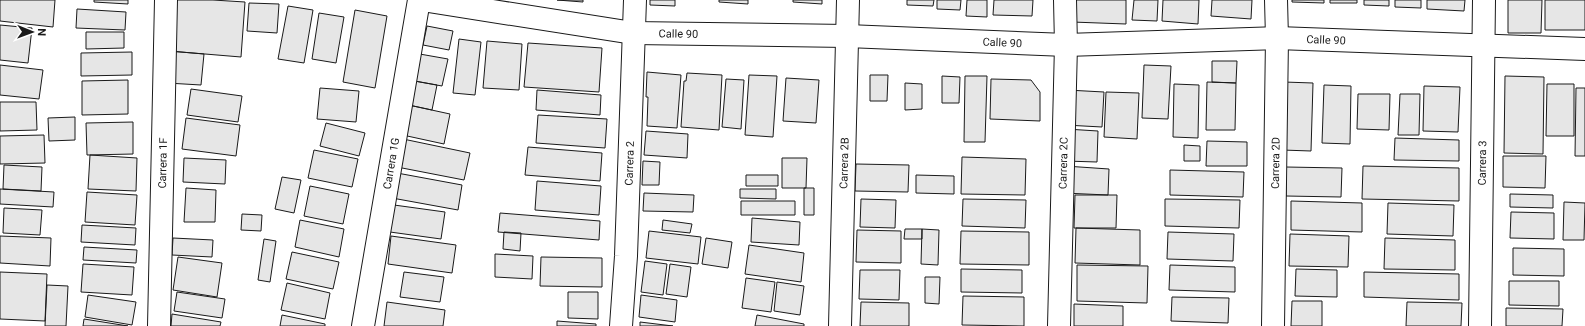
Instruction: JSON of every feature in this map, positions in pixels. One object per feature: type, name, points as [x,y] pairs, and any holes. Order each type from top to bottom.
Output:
[{"type":"street","name":"Carrera 1F","points":[[159,326],[166,0]]},
{"type":"street","name":"Carrera 1G","points":[[363,326],[419,0]]},
{"type":"street","name":"Calle 90","points":[[422,0],[633,33],[847,36],[1066,45],[1277,38],[1585,49]]},
{"type":"street","name":"Carrera 2","points":[[621,326],[626,256],[635,0]]},
{"type":"street","name":"Carrera 2B","points":[[840,326],[848,0]]},
{"type":"street","name":"Carrera 2C","points":[[1059,326],[1066,45],[1065,0]]},
{"type":"street","name":"Carrera 2D","points":[[1273,326],[1277,38],[1276,0]]},
{"type":"street","name":"Carrera 3","points":[[1480,326],[1482,46],[1484,0]]},
{"type":"building","points":[[0,0],[55,0],[53,27],[0,21]]},
{"type":"building","points":[[94,0],[128,0],[128,4],[94,2]]},
{"type":"building","points":[[173,0],[245,2],[241,57],[169,51]]},
{"type":"building","points":[[557,0],[583,0],[583,2]]},
{"type":"building","points":[[650,0],[675,0],[675,6],[650,5]]},
{"type":"building","points":[[719,0],[748,0],[748,4],[719,2]]},
{"type":"building","points":[[793,0],[822,0],[822,4],[793,2]]},
{"type":"building","points":[[907,0],[934,0],[933,6],[907,5]]},
{"type":"building","points":[[937,0],[961,0],[960,10],[937,9]]},
{"type":"building","points":[[967,0],[987,0],[987,17],[966,16]]},
{"type":"building","points":[[994,0],[1033,0],[1032,16],[993,15]]},
{"type":"building","points":[[1073,0],[1126,0],[1126,24],[1072,22]]},
{"type":"building","points":[[1134,0],[1158,0],[1157,21],[1132,20]]},
{"type":"building","points":[[1163,0],[1199,0],[1198,24],[1162,21]]},
{"type":"building","points":[[1212,0],[1252,0],[1251,19],[1211,16]]},
{"type":"building","points":[[1292,0],[1324,0],[1324,3],[1292,2]]},
{"type":"building","points":[[1330,0],[1357,0],[1357,3],[1330,3]]},
{"type":"building","points":[[1364,0],[1389,0],[1389,6],[1364,5]]},
{"type":"building","points":[[1395,0],[1421,0],[1421,8],[1395,7]]},
{"type":"building","points":[[1427,0],[1465,0],[1464,11],[1427,9]]},
{"type":"building","points":[[1508,0],[1542,0],[1541,33],[1508,33]]},
{"type":"building","points":[[1545,0],[1585,0],[1585,30],[1545,30]]},
{"type":"building","points":[[249,3],[279,4],[277,33],[247,31]]},
{"type":"building","points":[[288,6],[313,10],[304,63],[278,59]]},
{"type":"building","points":[[77,9],[126,12],[125,30],[76,28]]},
{"type":"building","points":[[355,10],[387,16],[375,88],[343,82]]},
{"type":"building","points":[[319,13],[344,17],[336,63],[312,59]]},
{"type":"building","points":[[0,25],[32,28],[28,63],[0,60]]},
{"type":"building","points":[[427,26],[453,31],[449,50],[423,45]]},
{"type":"building","points":[[86,32],[124,32],[124,48],[86,49]]},
{"type":"building","points":[[459,39],[481,42],[475,95],[453,93]]},
{"type":"building","points":[[487,41],[522,44],[519,90],[483,88]]},
{"type":"building","points":[[528,43],[602,48],[599,92],[524,87]]},
{"type":"building","points":[[169,51],[204,54],[201,85],[167,83]]},
{"type":"building","points":[[132,52],[132,75],[81,76],[81,53]]},
{"type":"building","points":[[414,53],[448,59],[442,86],[409,80]]},
{"type":"building","points":[[1212,61],[1237,61],[1236,83],[1212,82]]},
{"type":"building","points":[[0,65],[43,70],[39,99],[0,95]]},
{"type":"building","points":[[1144,65],[1171,66],[1168,119],[1142,118]]},
{"type":"building","points":[[647,72],[681,75],[677,128],[647,126]]},
{"type":"building","points":[[687,73],[722,75],[719,130],[681,127],[684,81],[686,81]]},
{"type":"building","points":[[749,75],[777,76],[773,137],[745,135]]},
{"type":"building","points":[[870,75],[888,75],[887,101],[870,101]]},
{"type":"building","points":[[942,76],[960,77],[959,103],[942,103]]},
{"type":"building","points":[[965,76],[987,76],[985,142],[964,142]]},
{"type":"building","points":[[1505,76],[1544,77],[1543,154],[1504,153]]},
{"type":"building","points":[[786,78],[819,80],[816,123],[783,121]]},
{"type":"building","points":[[726,79],[744,80],[741,129],[722,127]]},
{"type":"building","points":[[991,79],[1031,80],[1040,92],[1040,121],[990,119]]},
{"type":"building","points":[[128,80],[128,114],[82,115],[82,81]]},
{"type":"building","points":[[409,80],[437,85],[432,110],[404,104]]},
{"type":"building","points":[[1207,82],[1236,83],[1235,130],[1206,130]]},
{"type":"building","points":[[1284,82],[1313,83],[1311,151],[1282,150]]},
{"type":"building","points":[[905,83],[922,84],[922,109],[905,110]]},
{"type":"building","points":[[1174,84],[1199,85],[1198,138],[1173,137]]},
{"type":"building","points":[[1547,84],[1574,84],[1574,136],[1546,136]]},
{"type":"building","points":[[1324,85],[1351,86],[1350,144],[1322,143]]},
{"type":"building","points":[[1424,86],[1460,87],[1458,132],[1423,131]]},
{"type":"building","points":[[320,88],[359,91],[356,122],[317,119]]},
{"type":"building","points":[[1576,88],[1585,88],[1585,156],[1575,156]]},
{"type":"building","points":[[191,89],[242,96],[238,122],[187,115]]},
{"type":"building","points":[[537,90],[601,95],[600,115],[536,110]]},
{"type":"building","points":[[1067,90],[1104,92],[1102,127],[1065,125]]},
{"type":"building","points":[[1106,92],[1139,93],[1137,139],[1104,137]]},
{"type":"building","points":[[1358,94],[1390,94],[1389,130],[1357,129]]},
{"type":"building","points":[[1400,94],[1420,94],[1419,135],[1398,135]]},
{"type":"building","points":[[0,102],[36,102],[37,130],[0,131]]},
{"type":"building","points":[[404,104],[450,114],[444,144],[398,134]]},
{"type":"building","points":[[538,115],[607,119],[605,148],[536,143]]},
{"type":"building","points":[[75,117],[75,140],[49,141],[48,118]]},
{"type":"building","points":[[186,118],[240,125],[236,156],[182,149]]},
{"type":"building","points":[[133,122],[133,154],[87,155],[86,123]]},
{"type":"building","points":[[326,123],[365,133],[359,156],[320,146]]},
{"type":"building","points":[[1066,129],[1098,131],[1097,162],[1065,161]]},
{"type":"building","points":[[646,131],[688,134],[687,158],[644,155]]},
{"type":"building","points":[[44,135],[45,163],[0,164],[0,136]]},
{"type":"building","points":[[1395,138],[1459,140],[1459,161],[1394,160]]},
{"type":"building","points":[[403,139],[470,153],[464,180],[397,167]]},
{"type":"building","points":[[1207,141],[1247,142],[1247,166],[1206,166]]},
{"type":"building","points":[[1184,145],[1200,146],[1200,161],[1184,161]]},
{"type":"building","points":[[528,147],[602,153],[600,181],[525,175]]},
{"type":"building","points":[[314,150],[358,159],[352,187],[308,178]]},
{"type":"building","points":[[90,155],[137,158],[136,191],[88,189]]},
{"type":"building","points":[[1503,156],[1546,156],[1545,188],[1503,187]]},
{"type":"building","points":[[962,157],[1026,159],[1025,195],[961,194]]},
{"type":"building","points":[[184,158],[226,160],[225,184],[183,182]]},
{"type":"building","points":[[782,158],[807,158],[806,188],[782,188]]},
{"type":"building","points":[[643,161],[660,162],[659,185],[642,185]]},
{"type":"building","points":[[856,164],[909,165],[908,192],[855,191]]},
{"type":"building","points":[[4,165],[42,167],[41,191],[3,189]]},
{"type":"building","points":[[1065,166],[1109,169],[1108,195],[1063,193]]},
{"type":"building","points":[[1363,166],[1459,168],[1459,201],[1362,199]]},
{"type":"building","points":[[1286,167],[1342,168],[1341,197],[1286,196]]},
{"type":"building","points":[[1170,170],[1244,172],[1243,197],[1170,195]]},
{"type":"building","points":[[397,173],[462,185],[458,210],[392,198]]},
{"type":"building","points":[[746,175],[778,175],[778,186],[746,186]]},
{"type":"building","points":[[916,175],[954,176],[954,194],[916,193]]},
{"type":"building","points":[[282,177],[301,180],[294,213],[275,209]]},
{"type":"building","points":[[537,181],[601,186],[599,215],[535,210]]},
{"type":"building","points":[[310,186],[349,194],[343,224],[304,216]]},
{"type":"building","points":[[186,188],[216,190],[215,222],[184,222]]},
{"type":"building","points":[[804,188],[814,188],[814,215],[804,215]]},
{"type":"building","points":[[0,189],[54,192],[53,207],[0,204]]},
{"type":"building","points":[[740,189],[776,189],[776,199],[740,198]]},
{"type":"building","points":[[87,192],[137,195],[135,225],[85,222]]},
{"type":"building","points":[[644,193],[694,195],[693,212],[643,211]]},
{"type":"building","points":[[1510,194],[1553,195],[1553,208],[1510,207]]},
{"type":"building","points":[[1075,195],[1117,195],[1116,228],[1074,228]]},
{"type":"building","points":[[861,199],[896,200],[895,228],[860,227]]},
{"type":"building","points":[[963,199],[1026,200],[1025,228],[962,226]]},
{"type":"building","points":[[1165,199],[1240,200],[1239,228],[1165,226]]},
{"type":"building","points":[[741,201],[795,201],[795,215],[741,215]]},
{"type":"building","points":[[1291,201],[1362,203],[1362,232],[1291,230]]},
{"type":"building","points":[[1564,202],[1585,203],[1584,240],[1563,240]]},
{"type":"building","points":[[1388,203],[1454,205],[1453,236],[1387,234]]},
{"type":"building","points":[[394,205],[445,212],[441,239],[390,232]]},
{"type":"building","points":[[4,208],[42,210],[40,235],[3,233]]},
{"type":"building","points":[[1511,212],[1554,213],[1554,239],[1510,238]]},
{"type":"building","points":[[500,213],[600,221],[599,240],[498,232]]},
{"type":"building","points":[[242,214],[262,215],[261,231],[241,230]]},
{"type":"building","points":[[752,218],[800,222],[799,245],[751,242]]},
{"type":"building","points":[[300,220],[344,229],[339,257],[295,247]]},
{"type":"building","points":[[663,220],[692,224],[690,233],[662,230]]},
{"type":"building","points":[[82,225],[136,228],[135,245],[81,242]]},
{"type":"building","points":[[1076,228],[1140,230],[1140,265],[1075,263]]},
{"type":"building","points":[[905,229],[922,229],[922,239],[904,239]]},
{"type":"building","points":[[922,229],[939,230],[938,265],[921,264]]},
{"type":"building","points":[[857,230],[901,231],[901,263],[856,262]]},
{"type":"building","points":[[649,231],[701,237],[698,264],[646,258]]},
{"type":"building","points":[[961,231],[1029,232],[1029,265],[960,264]]},
{"type":"building","points":[[504,232],[521,233],[520,251],[503,249]]},
{"type":"building","points":[[1168,232],[1234,234],[1233,261],[1167,259]]},
{"type":"building","points":[[1290,234],[1349,236],[1348,267],[1289,266]]},
{"type":"building","points":[[0,236],[51,238],[50,266],[0,263]]},
{"type":"building","points":[[391,236],[456,245],[452,273],[388,264]]},
{"type":"building","points":[[173,238],[213,240],[212,257],[172,255]]},
{"type":"building","points":[[706,238],[732,242],[728,268],[702,264]]},
{"type":"building","points":[[1385,238],[1455,240],[1455,270],[1384,269]]},
{"type":"building","points":[[264,239],[276,241],[270,282],[258,280]]},
{"type":"building","points":[[749,245],[804,253],[801,282],[745,274]]},
{"type":"building","points":[[84,247],[137,250],[136,263],[83,260]]},
{"type":"building","points":[[1513,248],[1564,249],[1564,276],[1513,275]]},
{"type":"building","points":[[292,252],[339,262],[333,289],[286,279]]},
{"type":"building","points":[[495,254],[533,256],[532,279],[495,277]]},
{"type":"building","points":[[178,257],[222,263],[217,297],[173,290]]},
{"type":"building","points":[[541,257],[602,258],[602,287],[540,286]]},
{"type":"building","points":[[645,261],[667,264],[663,295],[641,292]]},
{"type":"building","points":[[83,264],[134,267],[132,295],[81,292]]},
{"type":"building","points":[[670,264],[691,267],[687,297],[666,294]]},
{"type":"building","points":[[1077,265],[1148,266],[1147,303],[1077,301]]},
{"type":"building","points":[[1170,265],[1235,267],[1235,292],[1169,290]]},
{"type":"building","points":[[961,269],[1022,270],[1022,293],[961,292]]},
{"type":"building","points":[[1296,269],[1337,270],[1337,297],[1295,296]]},
{"type":"building","points":[[860,270],[900,270],[899,300],[859,299]]},
{"type":"building","points":[[0,272],[47,274],[45,321],[0,319]]},
{"type":"building","points":[[404,272],[444,277],[440,302],[400,297]]},
{"type":"building","points":[[1364,272],[1459,274],[1459,300],[1364,297]]},
{"type":"building","points":[[925,277],[940,277],[939,304],[925,303]]},
{"type":"building","points":[[746,278],[775,282],[771,312],[742,308]]},
{"type":"building","points":[[1509,281],[1559,281],[1559,306],[1509,305]]},
{"type":"building","points":[[777,282],[804,286],[800,315],[774,311]]},
{"type":"building","points":[[287,283],[330,293],[325,319],[281,310]]},
{"type":"building","points":[[47,285],[68,286],[66,326],[45,326]]},
{"type":"building","points":[[177,292],[225,299],[222,318],[174,311]]},
{"type":"building","points":[[568,292],[598,292],[598,319],[568,318]]},
{"type":"building","points":[[88,295],[136,302],[132,325],[85,317]]},
{"type":"building","points":[[641,295],[677,300],[675,322],[639,317]]},
{"type":"building","points":[[963,296],[1024,297],[1024,326],[962,325]]},
{"type":"building","points":[[1172,297],[1229,298],[1228,323],[1171,321]]},
{"type":"building","points":[[1292,301],[1322,301],[1322,326],[1291,326]]},
{"type":"building","points":[[387,302],[445,310],[443,326],[384,326]]},
{"type":"building","points":[[861,302],[909,303],[909,326],[860,326]]},
{"type":"building","points":[[1407,302],[1462,303],[1461,326],[1406,326]]},
{"type":"building","points":[[1074,304],[1123,306],[1123,326],[1074,326]]},
{"type":"building","points":[[1506,308],[1563,309],[1562,326],[1506,326]]},
{"type":"building","points":[[172,314],[221,322],[220,326],[171,326]]},
{"type":"building","points":[[282,315],[325,324],[325,326],[280,326]]},
{"type":"building","points":[[757,315],[804,324],[804,326],[755,326]]},
{"type":"building","points":[[84,319],[128,326],[83,326]]},
{"type":"building","points":[[557,321],[596,324],[596,326],[557,326]]},
{"type":"building","points":[[640,322],[673,326],[640,326]]}]
